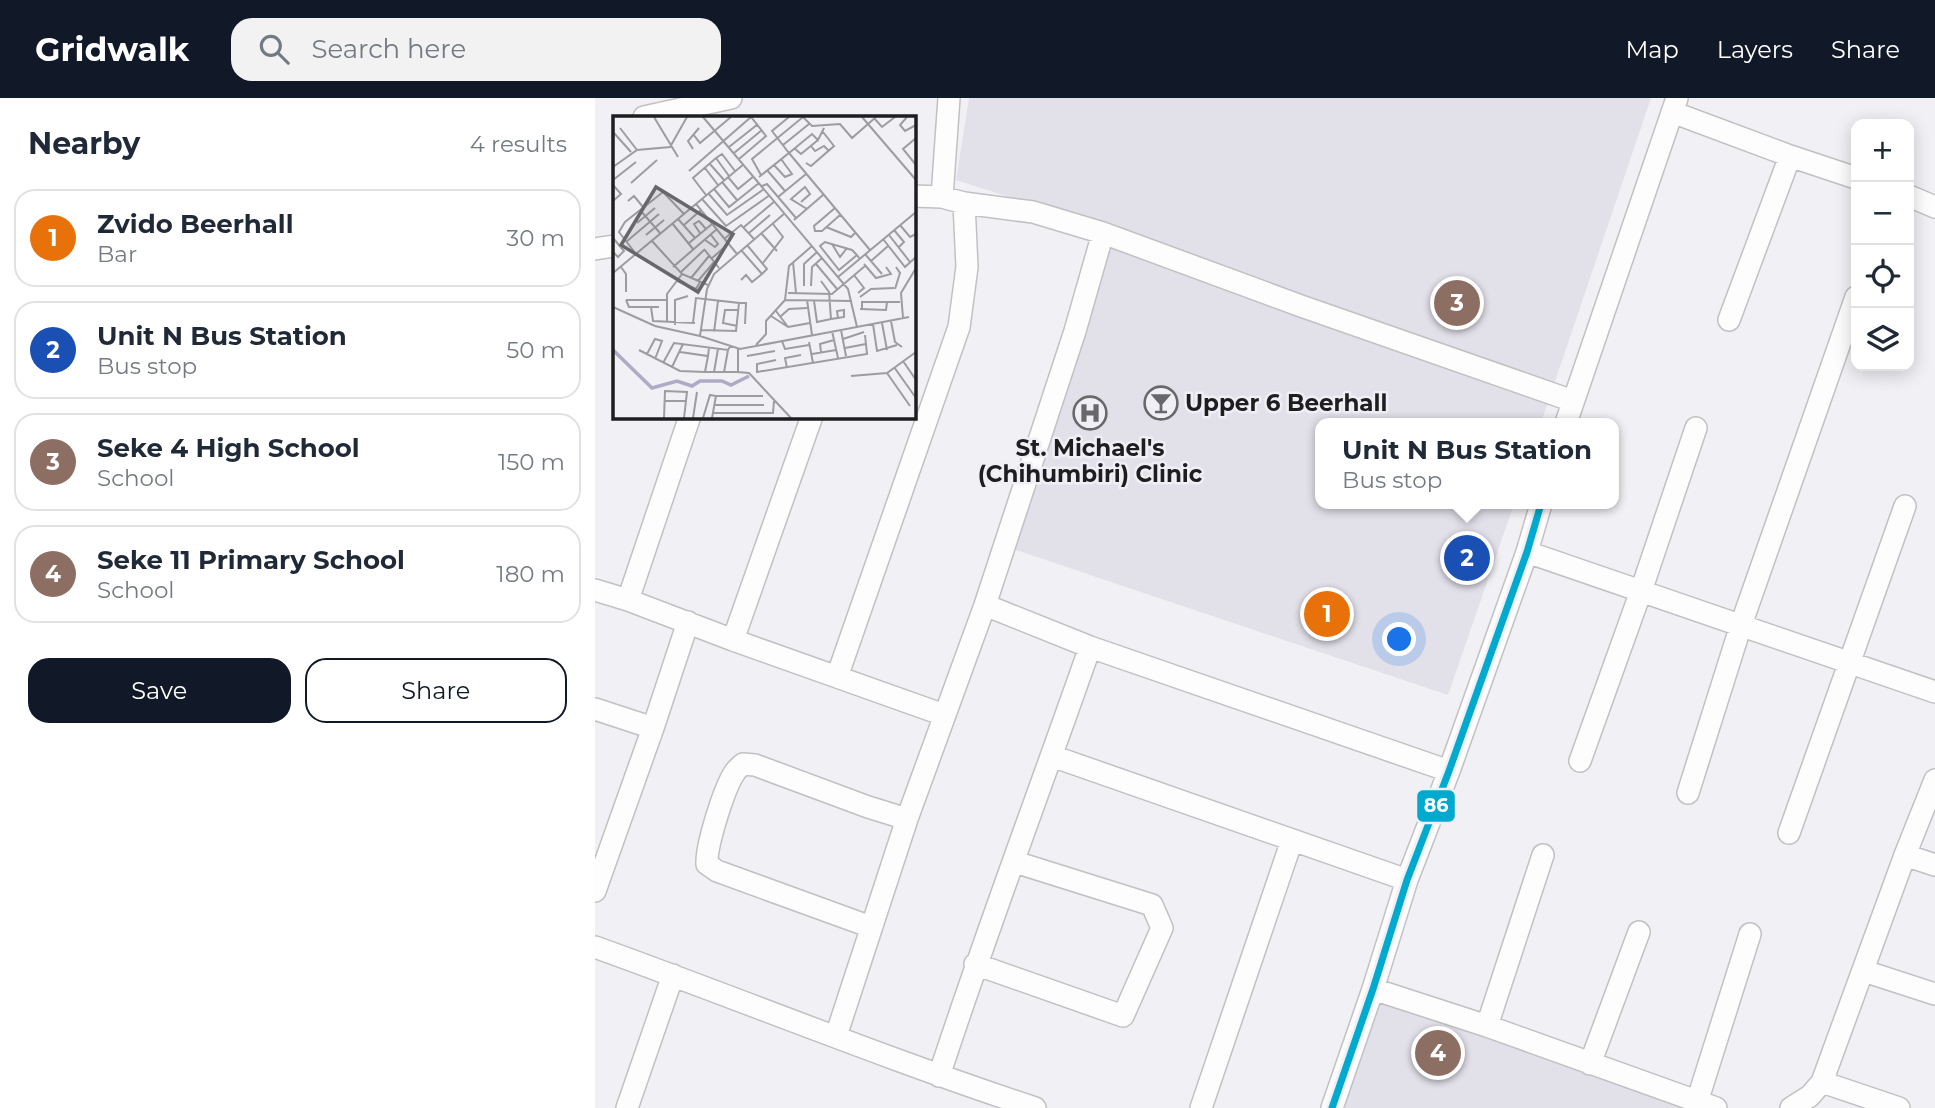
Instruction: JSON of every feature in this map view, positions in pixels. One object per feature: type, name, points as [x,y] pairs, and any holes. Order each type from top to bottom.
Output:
[{"type":"street","points":[[649,116],[731,98]]},
{"type":"street","points":[[942,197],[949,98]]},
{"type":"street","points":[[1568,418],[1675,105],[1790,156],[1851,176]]},
{"type":"street","points":[[1729,320],[1790,156]]},
{"type":"street","points":[[915,196],[942,197],[964,203],[1033,212],[1103,233],[1573,401]]},
{"type":"street","points":[[1914,198],[1935,206]]},
{"type":"street","points":[[838,677],[959,327],[967,267],[964,203]]},
{"type":"street","points":[[836,1036],[907,819],[985,605],[1075,331],[1103,233]]},
{"type":"street","points":[[595,249],[613,246]]},
{"type":"street","points":[[1688,793],[1741,625],[1852,308]]},
{"type":"street","points":[[628,600],[689,418]]},
{"type":"street","points":[[733,640],[812,418]]},
{"type":"street","points":[[1580,761],[1696,428]]},
{"type":"street","points":[[1789,833],[1905,506]]},
{"type":"street","points":[[1332,1108],[1407,880],[1449,771],[1527,552],[1540,509]]},
{"type":"street","points":[[1527,552],[1935,692]]},
{"type":"street","points":[[595,590],[944,715]]},
{"type":"street","points":[[985,605],[1090,647],[1449,771]]},
{"type":"street","points":[[595,891],[603,839],[653,728],[688,622]]},
{"type":"street","points":[[939,1076],[975,964],[1090,647]]},
{"type":"street","points":[[595,709],[653,728]]},
{"type":"street","points":[[1052,756],[1407,880]]},
{"type":"street","points":[[871,927],[717,871],[707,864],[706,854],[723,800],[735,771],[743,764],[755,765],[907,819]]},
{"type":"street","points":[[1791,1108],[1810,1096],[1822,1082],[1935,780]]},
{"type":"street","points":[[1201,1108],[1292,840]]},
{"type":"street","points":[[1487,1026],[1543,855]]},
{"type":"street","points":[[1905,855],[1935,865]]},
{"type":"street","points":[[975,964],[1123,1016],[1162,928],[1152,905],[1014,862]]},
{"type":"street","points":[[1590,1063],[1639,932]]},
{"type":"street","points":[[1373,989],[1487,1026],[1707,1105],[1750,934]]},
{"type":"street","points":[[595,947],[939,1076],[1035,1108]]},
{"type":"street","points":[[1864,971],[1935,994]]},
{"type":"street","points":[[627,1108],[673,975]]},
{"type":"street","points":[[1822,1082],[1899,1108]]},
{"type":"shaded area","points":[[969,98],[1651,98],[1543,418],[1315,418],[1315,509],[1512,509],[1448,695],[998,544],[1107,228],[956,180]]},
{"type":"shaded area","points":[[1366,997],[1692,1108],[1328,1108]]},
{"type":"transit line","name":"86","points":[[1332,1108],[1407,880],[1449,771],[1527,552],[1540,509]]},
{"type":"place","name":"Seke 4 High School","points":[[1457,303]]},
{"type":"place","name":"Upper 6 Beerhall","points":[[1161,403]]},
{"type":"place","name":"St. Michael's (Chihumbiri) Clinic","points":[[1090,413]]},
{"type":"place","name":"Unit N Bus Station","points":[[1467,558]]},
{"type":"place","name":"Zvido Beerhall","points":[[1327,614]]},
{"type":"place","name":"Seke 11 Primary School","points":[[1438,1053]]}]
